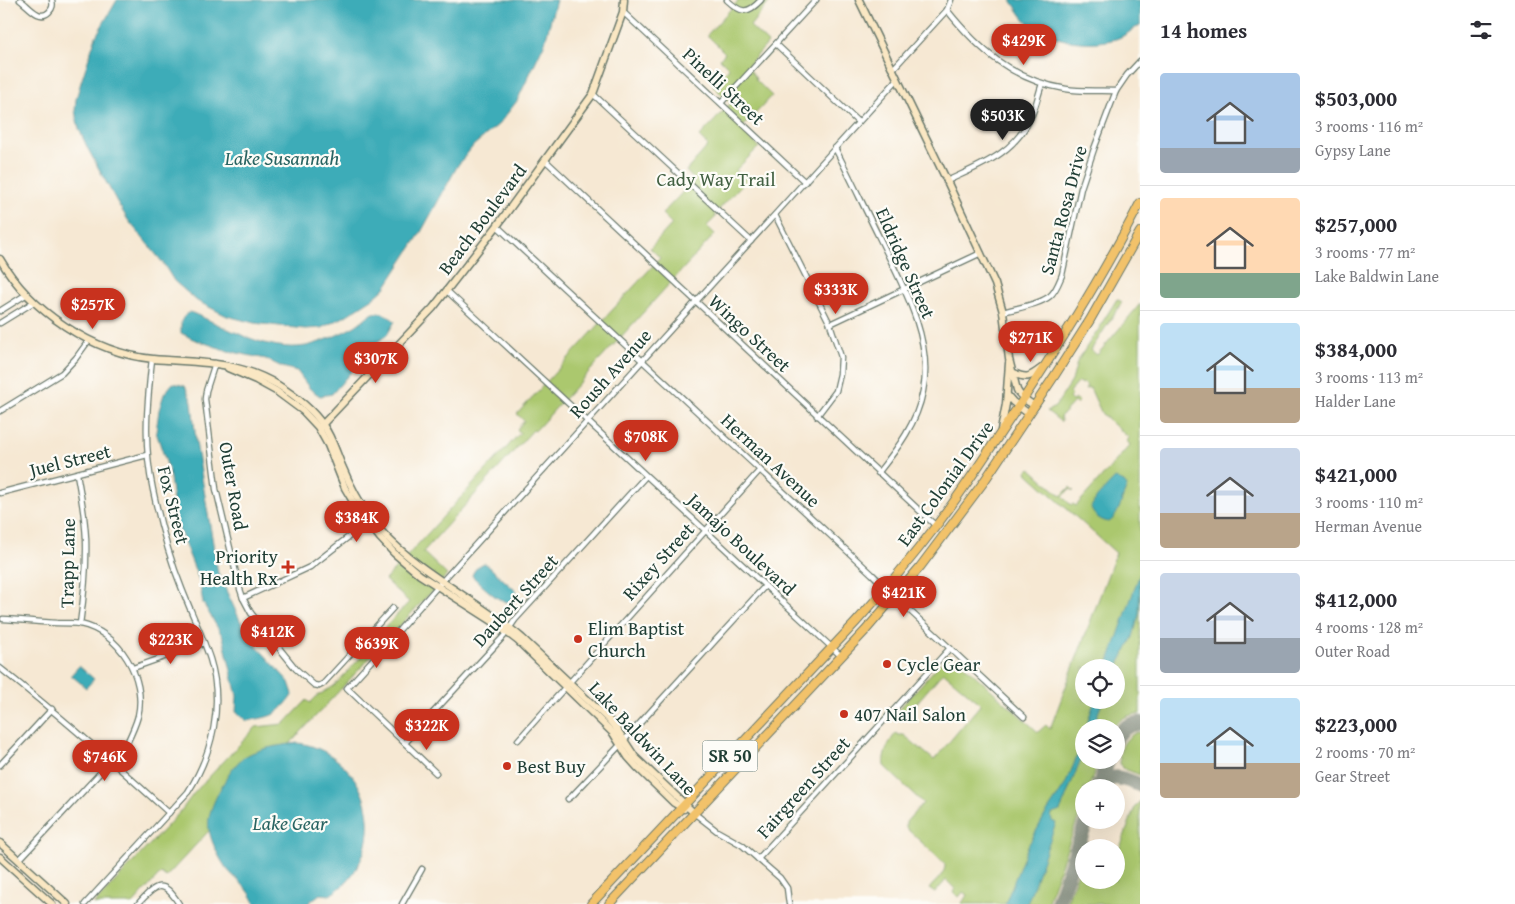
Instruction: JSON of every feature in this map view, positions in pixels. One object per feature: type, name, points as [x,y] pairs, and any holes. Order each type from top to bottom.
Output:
[{"type":"highway","name":"East Colonial Drive","points":[[591,904],[832,648],[886,587],[936,526],[1048,363],[1100,278],[1140,203]]},
{"type":"highway","name":"East Colonial Drive","points":[[609,904],[895,597],[963,511],[1035,406],[1090,320],[1140,232]]},
{"type":"highway","points":[[600,894],[600,904]]},
{"type":"street","points":[[20,0],[40,15],[45,15],[49,12],[53,3],[52,0]]},
{"type":"street","name":"Beach Boulevard","points":[[321,426],[447,291],[593,94],[623,12],[624,0]]},
{"type":"street","points":[[727,0],[737,9],[743,11],[755,7],[760,0]]},
{"type":"street","points":[[721,104],[816,0]]},
{"type":"street","points":[[859,0],[995,284],[1003,312],[1009,359],[1006,411],[1000,434]]},
{"type":"street","points":[[892,70],[947,10],[951,0]]},
{"type":"street","points":[[947,10],[977,45],[998,62],[1019,74],[1042,84],[1068,90],[1116,91]]},
{"type":"street","name":"Pinelli Street","points":[[623,12],[805,182]]},
{"type":"street","points":[[776,44],[858,122]]},
{"type":"street","name":"Santa Rosa Drive","points":[[1003,312],[1043,300],[1051,295],[1057,287],[1062,275],[1081,188],[1116,91],[1140,61]]},
{"type":"street","name":"Roush Avenue","points":[[405,743],[347,688],[437,586],[897,80]]},
{"type":"street","points":[[947,181],[998,157],[1010,147],[1023,132],[1031,117],[1042,84]]},
{"type":"street","points":[[593,94],[751,241]]},
{"type":"street","name":"Eldridge Street","points":[[835,148],[905,290],[921,334],[925,363],[924,390],[914,420],[901,445],[878,473]]},
{"type":"street","name":"Wingo Street","points":[[545,160],[936,526]]},
{"type":"street","points":[[776,215],[830,324],[841,357],[836,391],[817,416]]},
{"type":"street","name":"Herman Avenue","points":[[497,226],[1024,717]]},
{"type":"street","points":[[830,324],[981,253]]},
{"type":"street","name":"Lake Baldwin Lane","points":[[0,259],[14,280],[34,302],[58,321],[89,340],[124,353],[152,359],[215,363],[256,380],[276,391],[321,426],[345,488],[354,505],[394,553],[420,575],[508,629]]},
{"type":"street","name":"Jamajo Boulevard","points":[[447,291],[841,656]]},
{"type":"street","points":[[0,311],[26,294]]},
{"type":"street","points":[[0,323],[34,302]]},
{"type":"street","points":[[0,411],[62,373],[89,340]]},
{"type":"street","name":"Fox Street","points":[[85,904],[188,792],[200,771],[210,744],[216,709],[215,679],[210,660],[174,568],[153,493],[147,455],[146,430],[152,359]]},
{"type":"street","points":[[1009,359],[1019,394],[1035,406]]},
{"type":"street","name":"Outer Road","points":[[215,363],[206,392],[220,505],[239,586],[258,624],[296,669],[316,686],[320,686],[393,608]]},
{"type":"street","points":[[1014,373],[1021,376],[1031,376],[1048,363]]},
{"type":"street","points":[[1007,395],[1029,414]]},
{"type":"street","name":"Juel Street","points":[[0,493],[147,455]]},
{"type":"street","name":"Rixey Street","points":[[518,740],[760,470]]},
{"type":"street","name":"Trapp Lane","points":[[77,474],[86,537],[85,587],[80,624]]},
{"type":"street","name":"Daubert Street","points":[[405,743],[646,476]]},
{"type":"street","points":[[244,598],[310,567],[369,521]]},
{"type":"street","name":"Lake Baldwin Lane","points":[[369,521],[400,550],[508,629],[609,720],[616,728],[622,743],[683,806],[694,813]]},
{"type":"street","points":[[568,799],[622,743],[765,586]]},
{"type":"street","points":[[3,619],[80,624],[94,629],[115,644],[125,655],[137,684],[139,700],[138,715],[126,745],[19,860]]},
{"type":"street","points":[[132,668],[204,644]]},
{"type":"street","name":"Fairgreen Street","points":[[758,858],[950,648]]},
{"type":"street","points":[[0,668],[52,709],[169,813]]},
{"type":"street","points":[[0,765],[52,709]]},
{"type":"street","points":[[756,729],[765,737]]},
{"type":"street","points":[[405,743],[436,773]]},
{"type":"street","points":[[694,813],[717,831],[742,845],[780,878],[787,888],[789,904]]},
{"type":"street","points":[[0,843],[67,904]]},
{"type":"street","points":[[0,857],[52,904]]},
{"type":"street","points":[[402,904],[422,869]]},
{"type":"street","points":[[138,904],[154,888],[159,886],[166,888],[174,895],[179,904]]},
{"type":"green space","name":"Cady Way Trail","points":[[737,0],[771,0],[750,26],[768,43],[747,67],[756,80],[772,96],[741,129],[759,147],[736,170],[746,180],[714,215],[716,217],[707,226],[715,234],[423,552],[447,575],[166,877],[161,873],[133,904],[94,904],[256,727],[284,724],[307,700],[310,703],[317,696],[334,686],[373,644],[373,640],[409,602],[385,580],[520,433],[517,429],[524,421],[517,414],[660,258],[650,248],[672,224],[662,214],[694,180],[686,171],[708,146],[699,137],[731,103],[713,86],[729,68],[720,59],[725,53],[707,35]]},
{"type":"green space","points":[[1117,299],[1122,302],[1091,350],[1097,355],[1140,304],[1140,714],[1122,719],[1075,719],[1075,769],[1096,769],[1092,779],[1075,779],[1075,827],[1047,904],[963,904],[967,895],[963,892],[959,897],[953,892],[955,889],[946,880],[935,893],[929,889],[942,874],[945,864],[906,828],[906,822],[923,803],[884,766],[884,762],[885,753],[896,733],[904,735],[934,760],[981,704],[943,672],[903,719],[898,717],[898,710],[946,657],[950,655],[956,658],[1038,732],[1046,725],[1050,729],[1075,662],[1075,709],[1125,709],[1125,659],[1076,659],[1116,553],[1028,474],[1027,471],[1030,468],[1061,496],[1070,487],[1074,491],[1069,489],[1063,497],[1071,505],[1076,506],[1130,445],[1127,441],[1129,438],[1102,414],[1090,388],[1085,389],[1087,386],[1084,383],[1078,382],[1069,392],[1072,395],[1069,398],[1072,401],[1076,399],[1079,401],[1076,404],[1074,402],[1060,417],[1061,422],[1047,411],[1055,407],[1072,381],[1077,362],[1101,327]]},
{"type":"green space","points":[[1140,732],[1140,775],[1125,769],[1125,743],[1130,736]]},
{"type":"green space","points":[[1140,801],[1140,904],[1066,904],[1075,880],[1075,889],[1125,889],[1125,839],[1123,839],[1135,807]]},
{"type":"water","name":"Lake Susannah","points":[[117,0],[556,0],[545,42],[517,101],[499,124],[474,145],[458,165],[420,234],[385,288],[375,297],[344,317],[321,328],[305,329],[254,323],[227,316],[197,301],[174,281],[163,263],[128,220],[117,202],[88,149],[79,129],[75,111],[76,99],[96,36]]},
{"type":"water","points":[[1011,0],[1140,0],[1140,25],[1123,36],[1101,42],[1079,42],[1056,38],[1027,22]]},
{"type":"water","points":[[190,312],[246,337],[276,346],[291,347],[306,346],[331,338],[355,326],[374,313],[383,313],[395,321],[387,335],[376,343],[332,394],[320,396],[310,389],[297,371],[282,367],[266,359],[228,351],[181,333],[184,316]]},
{"type":"water","points":[[173,383],[185,386],[192,402],[196,442],[218,573],[247,635],[289,682],[293,694],[283,707],[269,716],[247,721],[236,712],[237,696],[223,637],[203,603],[199,580],[176,522],[169,471],[156,432],[159,410],[164,394]]},
{"type":"water","points":[[1115,478],[1124,482],[1127,486],[1118,511],[1109,522],[1097,517],[1091,507],[1097,497]]},
{"type":"water","points":[[485,563],[516,591],[517,594],[509,602],[494,596],[472,576],[477,568]]},
{"type":"water","points":[[1140,573],[1139,614],[1133,637],[1122,659],[1110,659]]},
{"type":"water","points":[[79,666],[94,679],[86,688],[71,675]]},
{"type":"water","points":[[1092,709],[1100,709],[1096,719],[1089,719]]},
{"type":"water","name":"Lake Gear","points":[[298,743],[318,748],[335,758],[355,779],[367,808],[367,838],[364,853],[348,880],[330,895],[320,894],[309,904],[255,904],[247,889],[226,868],[216,851],[209,830],[211,811],[223,784],[240,760],[251,753],[264,749]]},
{"type":"water","points":[[1075,761],[1075,769],[1077,769],[1060,811],[1052,814],[1052,821],[1056,823],[1027,904],[1005,904],[1028,846],[1045,815],[1065,785]]},
{"type":"taxiway","points":[[1125,729],[1132,724],[1140,723]]},
{"type":"taxiway","points":[[1101,779],[1105,769]]},
{"type":"taxiway","points":[[1110,779],[1123,779]]},
{"type":"taxiway","points":[[1125,780],[1140,785]]},
{"type":"taxiway","points":[[1057,904],[1084,829]]},
{"type":"place","name":"Priority Health Rx","points":[[288,567]]},
{"type":"place","name":"Elim Baptist Church","points":[[578,639]]},
{"type":"place","name":"Cycle Gear","points":[[887,664]]},
{"type":"place","name":"407 Nail Salon","points":[[844,714]]},
{"type":"place","name":"Best Buy","points":[[507,766]]}]
